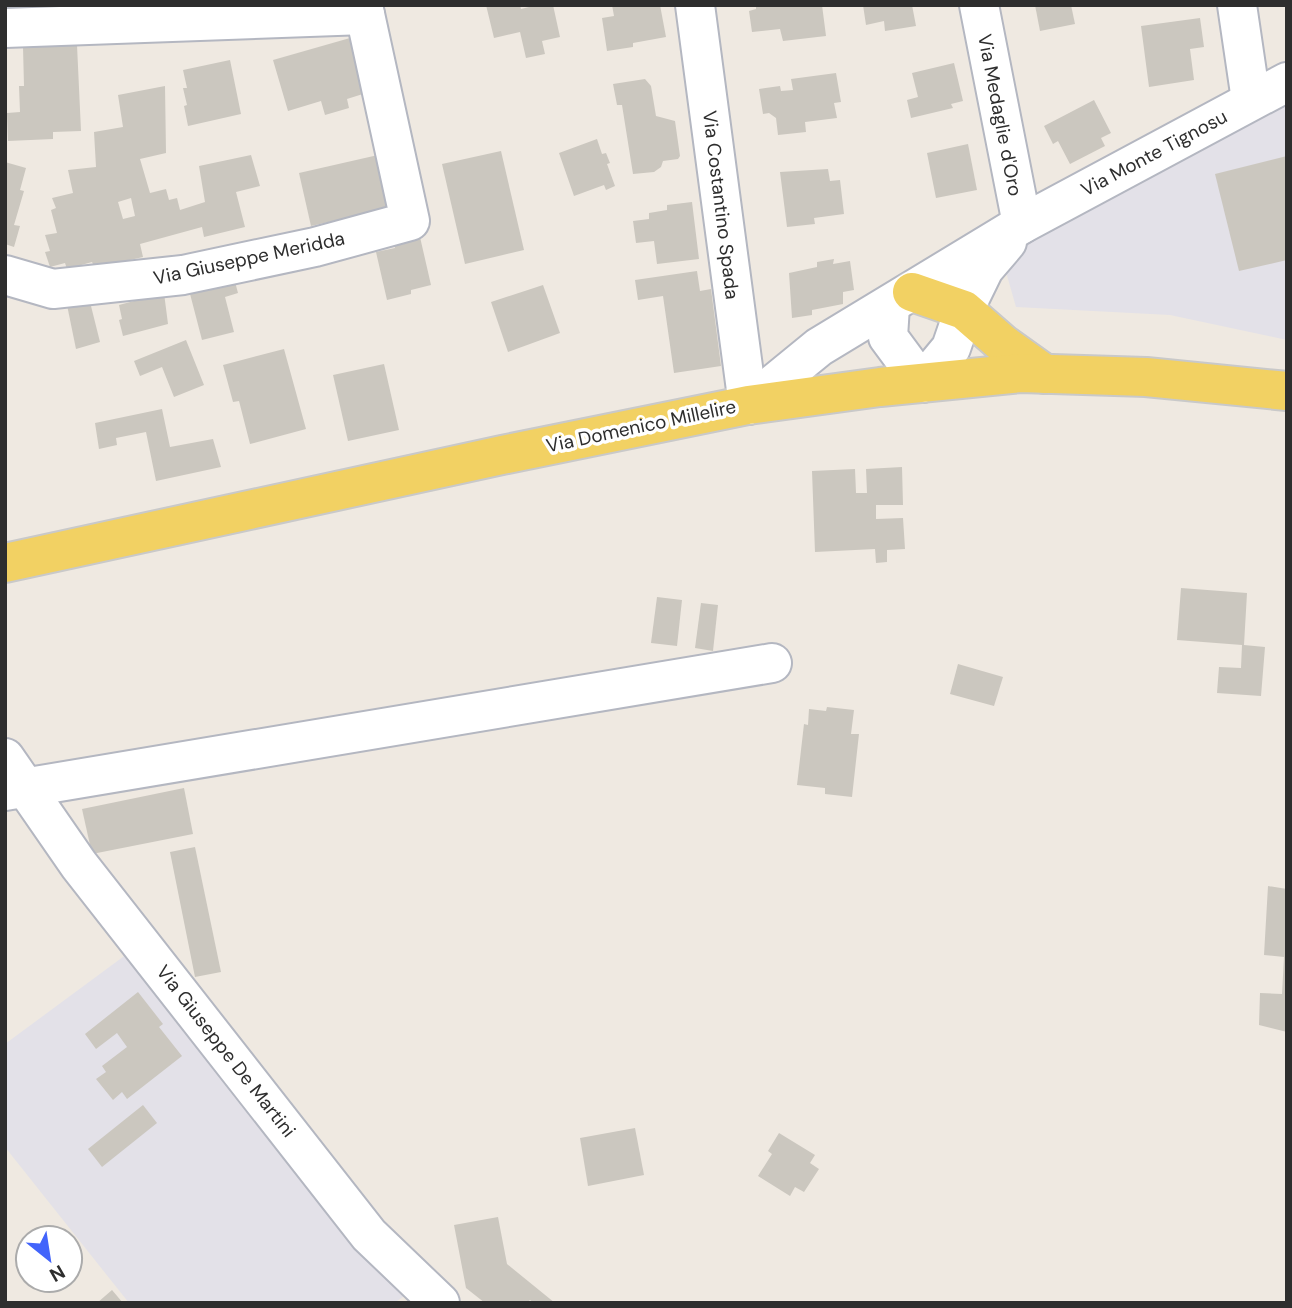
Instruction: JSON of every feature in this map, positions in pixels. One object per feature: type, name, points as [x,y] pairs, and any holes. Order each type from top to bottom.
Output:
[{"type":"main road","points":[[901,299],[964,310],[1003,344],[1045,374]]},
{"type":"main road","name":"Via Domenico Millelire","points":[[13,568],[502,455],[748,405],[1021,373],[1146,377],[1287,391]]},
{"type":"street","name":"Via Costantino Spada","points":[[695,5],[748,405]]},
{"type":"street","name":"Via Medaglie d'Oro","points":[[979,5],[1022,225]]},
{"type":"street","points":[[1237,5],[1251,100]]},
{"type":"street","points":[[5,28],[364,10]]},
{"type":"street","name":"Via Giuseppe Meridda","points":[[5,275],[53,289],[183,275],[316,247],[410,220],[364,10]]},
{"type":"street","name":"Via Monte Tignosu","points":[[748,405],[819,347],[1022,225],[1287,82]]},
{"type":"street","name":"Via Monte Tignosu","points":[[922,383],[951,348],[964,310],[984,270],[1022,225]]},
{"type":"street","points":[[901,299],[888,337],[922,383]]},
{"type":"street","points":[[12,779],[772,663]]},
{"type":"street","name":"Via Giuseppe De Martini","points":[[12,779],[369,1235],[440,1303]]},
{"type":"shaded area","points":[[1287,100],[1287,340],[1170,315],[1016,307],[1000,251]]},
{"type":"shaded area","points":[[131,951],[406,1295],[394,1303],[129,1303],[84,1246],[84,1224],[66,1224],[5,1147],[5,1044]]},
{"type":"building","points":[[486,5],[520,5],[521,9],[553,5],[560,37],[542,41],[545,54],[526,58],[520,32],[494,38]]},
{"type":"building","points":[[612,5],[660,5],[666,37],[633,43],[633,47],[607,51],[602,18],[614,16]]},
{"type":"building","points":[[756,5],[822,5],[826,36],[783,41],[780,29],[752,32],[749,11],[756,9]]},
{"type":"building","points":[[863,5],[912,5],[916,26],[885,31],[884,21],[866,25]]},
{"type":"building","points":[[1035,5],[1071,5],[1075,24],[1040,31]]},
{"type":"building","points":[[1200,18],[1204,47],[1190,49],[1194,80],[1149,87],[1141,26]]},
{"type":"building","points":[[350,38],[366,93],[347,99],[349,108],[325,115],[321,101],[288,111],[273,60]]},
{"type":"building","points":[[77,45],[81,131],[53,132],[53,139],[8,141],[7,113],[20,112],[19,86],[24,86],[23,47]]},
{"type":"building","points":[[230,60],[241,114],[188,126],[183,88],[187,88],[183,70]]},
{"type":"building","points":[[954,63],[963,101],[951,104],[953,108],[911,118],[907,100],[918,97],[912,73]]},
{"type":"building","points":[[836,73],[841,102],[834,103],[837,118],[805,122],[806,132],[778,135],[776,118],[769,113],[763,114],[759,89],[780,86],[781,91],[793,90],[791,79]]},
{"type":"building","points":[[645,79],[651,86],[656,116],[675,121],[680,156],[678,159],[663,161],[661,167],[654,172],[633,174],[622,105],[617,105],[613,84]]},
{"type":"building","points":[[165,86],[166,153],[140,159],[150,193],[166,189],[169,200],[177,198],[180,210],[205,202],[199,166],[251,155],[260,186],[236,192],[245,227],[204,237],[202,227],[140,244],[143,257],[95,268],[92,262],[67,269],[65,263],[50,267],[45,252],[50,251],[45,235],[57,233],[51,210],[56,208],[52,198],[73,193],[68,170],[96,167],[94,132],[123,127],[118,95]],"holes":[[[131,198],[135,216],[123,219],[118,202]]]},
{"type":"building","points":[[1094,100],[1111,133],[1101,138],[1105,146],[1070,164],[1058,141],[1053,144],[1044,126]]},
{"type":"building","points":[[597,139],[602,154],[606,153],[610,163],[607,164],[615,186],[606,190],[604,185],[574,196],[559,153]]},
{"type":"building","points":[[968,144],[977,190],[936,198],[927,153]]},
{"type":"building","points":[[501,151],[524,250],[465,264],[442,164]]},
{"type":"building","points":[[378,155],[390,208],[311,226],[299,173]]},
{"type":"building","points":[[1287,156],[1287,260],[1239,271],[1215,174]]},
{"type":"building","points":[[5,162],[26,168],[20,190],[24,191],[14,225],[20,226],[14,247],[5,244]]},
{"type":"building","points":[[828,169],[830,181],[840,180],[844,214],[814,218],[815,224],[787,227],[780,172]]},
{"type":"building","points":[[692,202],[699,259],[657,264],[654,241],[636,243],[633,221],[649,219],[649,213],[667,210],[667,205]]},
{"type":"building","points":[[420,237],[431,285],[387,300],[376,252],[395,248],[394,244]]},
{"type":"building","points":[[834,259],[833,264],[850,261],[854,290],[843,292],[843,304],[812,310],[812,315],[792,318],[789,273],[817,267],[817,262]]},
{"type":"building","points":[[697,271],[700,291],[711,289],[721,366],[674,373],[663,296],[638,300],[635,280]]},
{"type":"building","points":[[234,278],[238,293],[225,297],[234,332],[202,340],[189,290]]},
{"type":"building","points":[[543,285],[560,333],[508,352],[491,302]]},
{"type":"building","points":[[164,293],[168,324],[123,336],[119,305]]},
{"type":"building","points":[[67,305],[91,306],[100,342],[76,349]]},
{"type":"building","points":[[186,340],[204,385],[174,397],[162,367],[140,376],[134,361]]},
{"type":"building","points":[[284,349],[306,429],[250,444],[239,401],[233,402],[223,365]]},
{"type":"building","points":[[384,364],[399,430],[348,441],[333,375]]},
{"type":"building","points":[[162,409],[170,447],[213,439],[221,467],[156,481],[146,432],[116,438],[117,445],[99,449],[95,423]]},
{"type":"building","points":[[902,467],[903,505],[876,505],[876,519],[903,518],[905,549],[887,550],[887,562],[876,563],[875,549],[815,552],[812,471],[855,469],[856,493],[867,493],[866,469]]},
{"type":"building","points":[[1181,588],[1247,593],[1244,645],[1265,647],[1261,696],[1217,693],[1219,667],[1241,668],[1242,645],[1177,640]]},
{"type":"building","points":[[657,597],[682,600],[677,646],[651,643]]},
{"type":"building","points":[[701,603],[718,605],[713,651],[695,648]]},
{"type":"building","points":[[958,664],[1003,677],[994,706],[950,694]]},
{"type":"building","points":[[827,707],[854,710],[851,734],[859,734],[852,797],[825,794],[825,788],[797,785],[804,724],[808,725],[809,709],[826,711]]},
{"type":"building","points":[[184,788],[193,834],[92,854],[82,809]]},
{"type":"building","points":[[195,847],[221,972],[195,977],[170,852]]},
{"type":"building","points":[[1268,886],[1287,889],[1287,1032],[1259,1025],[1260,993],[1282,994],[1284,957],[1264,955]]},
{"type":"building","points":[[138,992],[163,1024],[159,1027],[182,1056],[127,1099],[122,1092],[113,1100],[96,1079],[106,1072],[102,1066],[127,1047],[117,1033],[96,1049],[85,1034]]},
{"type":"building","points":[[143,1105],[157,1123],[102,1167],[88,1149]]},
{"type":"building","points":[[635,1128],[644,1175],[588,1186],[580,1138]]},
{"type":"building","points":[[779,1133],[815,1155],[810,1163],[819,1169],[804,1192],[795,1187],[790,1196],[758,1176],[772,1154],[768,1151]]},
{"type":"building","points":[[498,1217],[507,1264],[555,1303],[534,1303],[530,1300],[527,1303],[485,1303],[466,1288],[454,1225]]},
{"type":"building","points":[[112,1290],[123,1303],[97,1303]]}]
